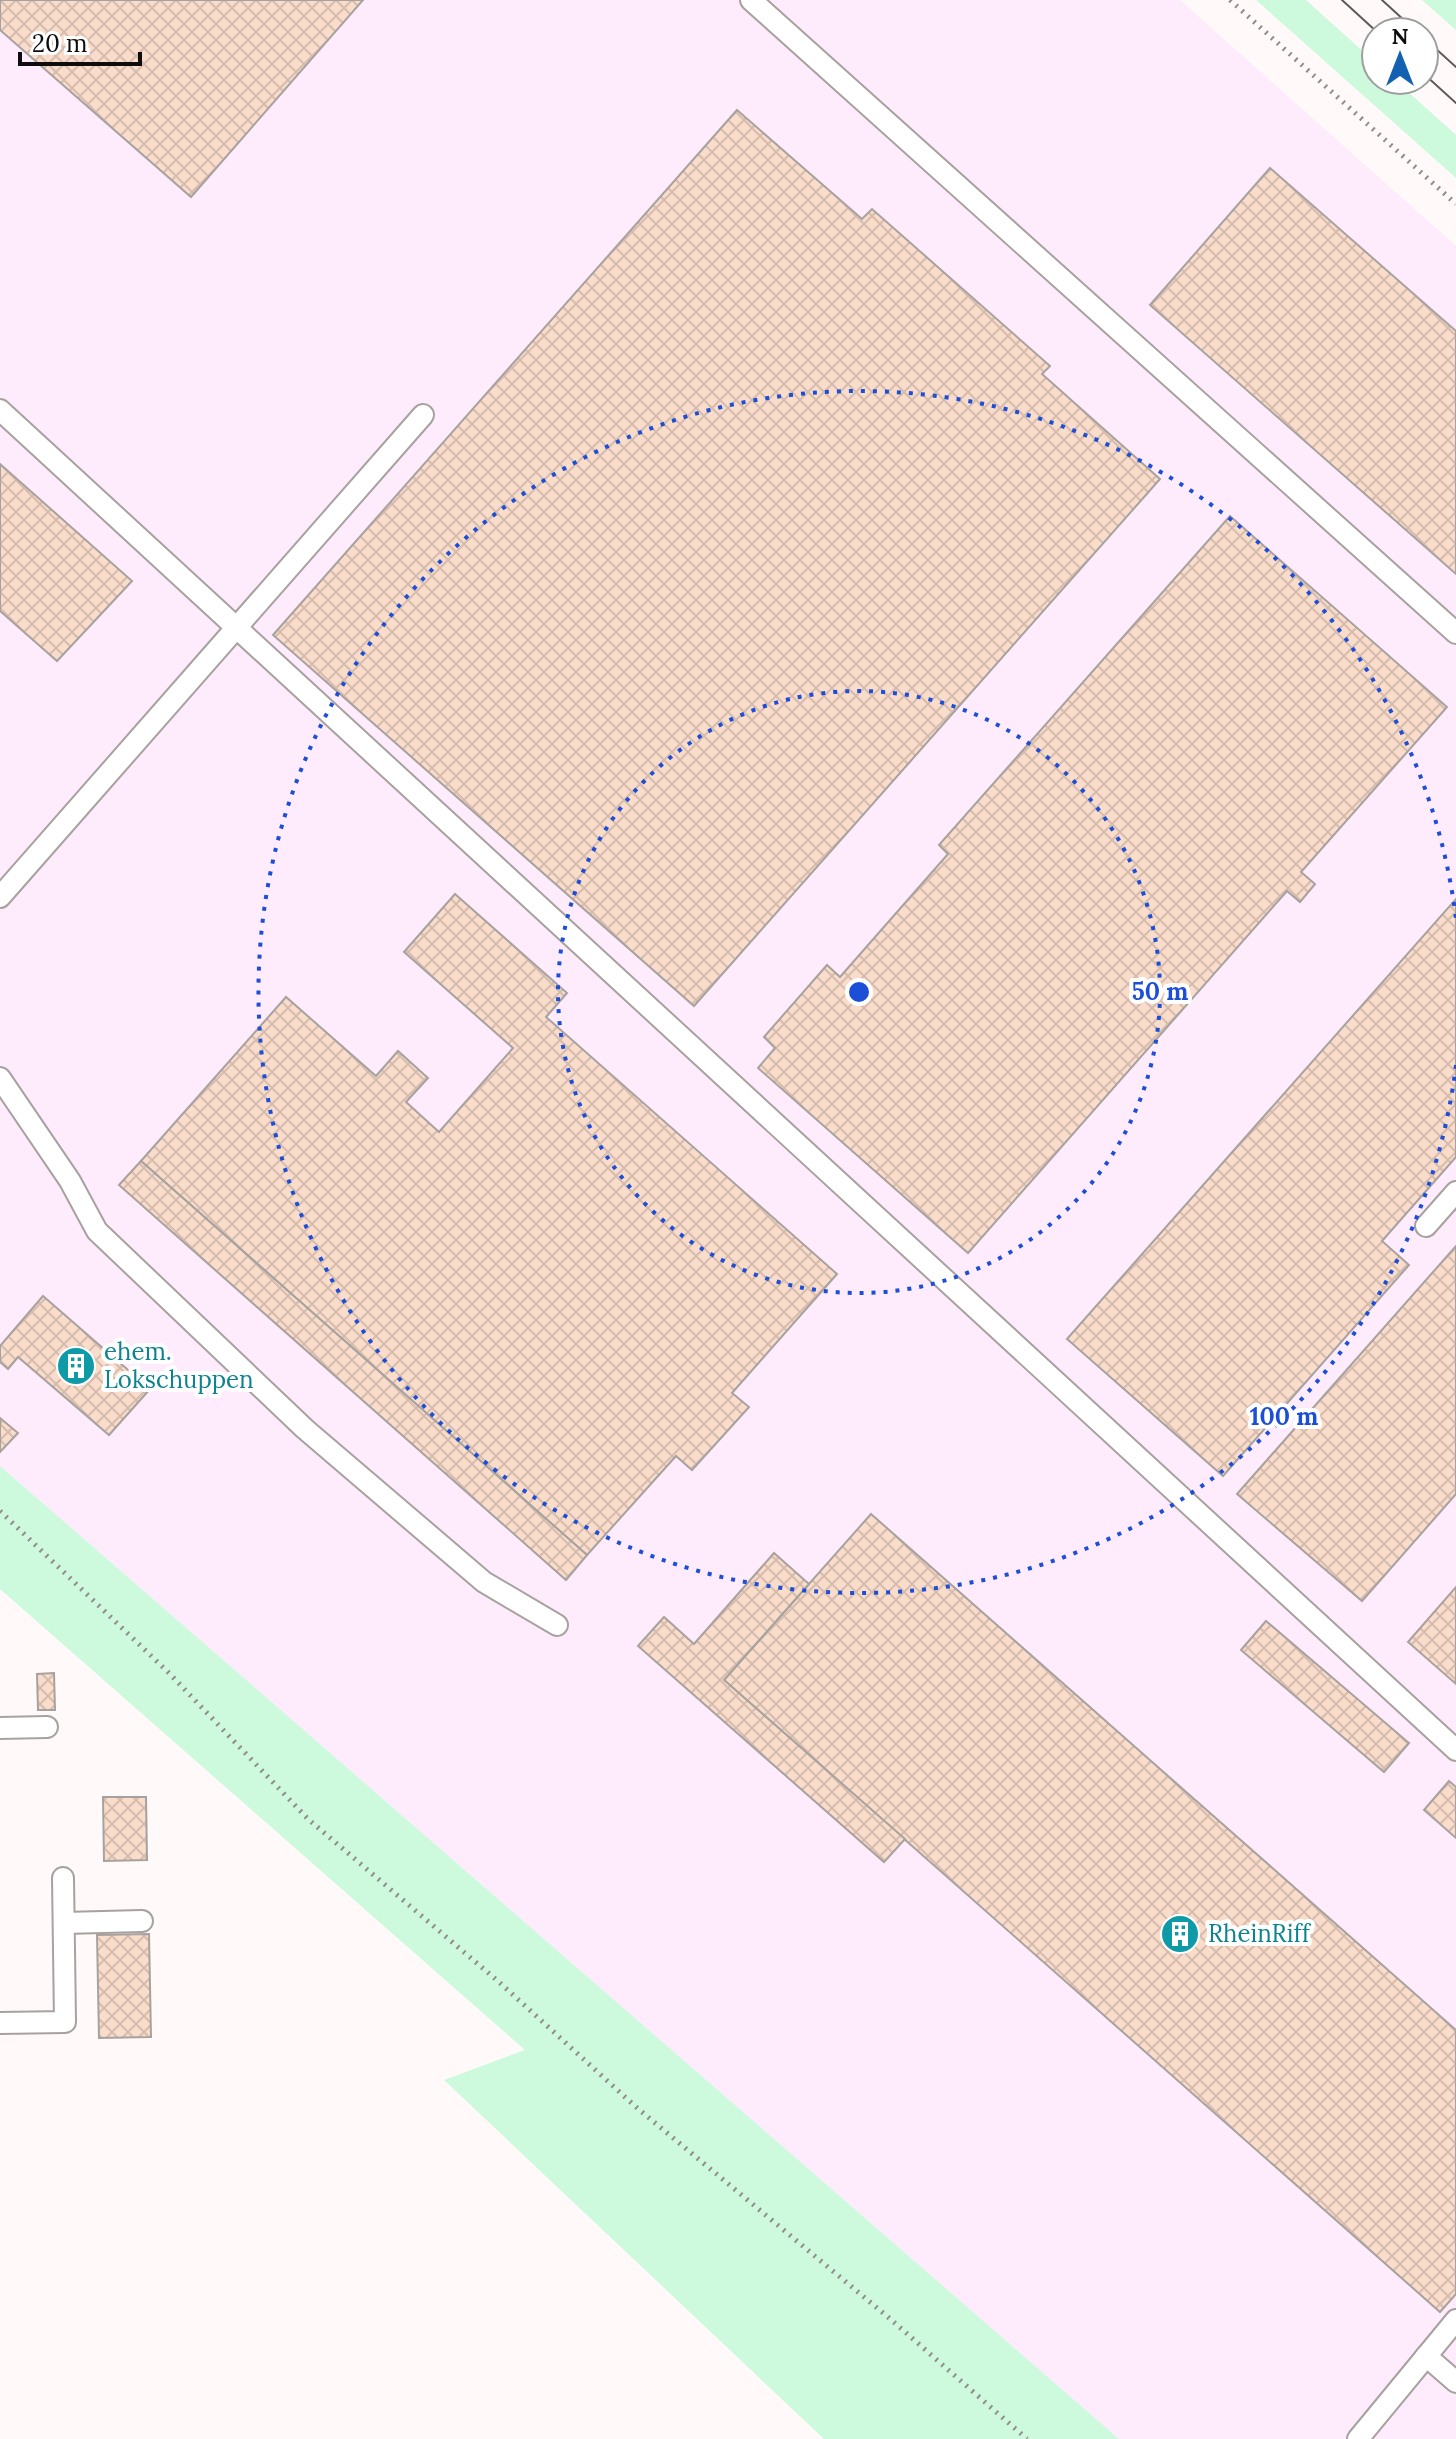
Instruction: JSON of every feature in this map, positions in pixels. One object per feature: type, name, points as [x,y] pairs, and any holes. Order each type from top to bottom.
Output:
[{"type":"lane","points":[[751,0],[1456,633]]},
{"type":"lane","points":[[0,410],[1456,1750]]},
{"type":"lane","points":[[0,897],[423,415]]},
{"type":"lane","points":[[0,1078],[70,1181],[97,1231],[305,1429],[484,1582],[557,1625]]},
{"type":"lane","points":[[1426,1226],[1456,1192]]},
{"type":"lane","points":[[0,1728],[47,1727]]},
{"type":"lane","points":[[0,2023],[65,2022],[63,1878]]},
{"type":"lane","points":[[64,1923],[142,1921]]},
{"type":"lane","points":[[1358,2439],[1456,2320]]},
{"type":"lane","points":[[1426,2356],[1456,2382]]},
{"type":"path","points":[[1230,0],[1456,204]]},
{"type":"path","points":[[0,1511],[169,1673],[308,1819],[499,1982],[636,2107],[888,2317],[1027,2439]]},
{"type":"shaded area","points":[[0,0],[1180,0],[1456,246],[1456,2439],[1119,2439],[0,1466]]},
{"type":"green space","points":[[1256,0],[1306,0],[1360,49],[1360,93]]},
{"type":"green space","points":[[1422,0],[1456,0],[1456,30]]},
{"type":"green space","points":[[1364,96],[1413,96],[1456,135],[1456,178]]},
{"type":"green space","points":[[0,1466],[1119,2439],[824,2439],[444,2080],[525,2050],[0,1589]]},
{"type":"building","points":[[0,0],[363,0],[191,197],[0,30]]},
{"type":"building","points":[[737,110],[862,219],[872,209],[1050,366],[1042,374],[1160,479],[694,1006],[273,635]]},
{"type":"building","points":[[1270,168],[1456,331],[1456,574],[1150,305]]},
{"type":"building","points":[[0,464],[132,581],[57,661],[0,611]]},
{"type":"building","points":[[1230,516],[1447,707],[1301,872],[1315,884],[1300,902],[1287,891],[968,1253],[758,1068],[775,1048],[764,1037],[827,965],[840,977],[948,854],[939,845]]},
{"type":"building","points":[[455,894],[567,993],[546,1017],[837,1274],[732,1393],[749,1407],[692,1470],[676,1456],[587,1555],[141,1161],[286,997],[376,1076],[398,1051],[428,1078],[406,1102],[439,1132],[513,1048],[404,952]]},
{"type":"building","points":[[1456,899],[1456,1157],[1382,1241],[1409,1265],[1223,1476],[1067,1339]]},
{"type":"building","points":[[141,1161],[587,1555],[566,1580],[119,1185]]},
{"type":"building","points":[[1456,1246],[1456,1494],[1362,1601],[1237,1494]]},
{"type":"building","name":"ehem. Lokschuppen","points":[[43,1296],[150,1389],[109,1435],[18,1357],[8,1369],[0,1362],[0,1346]]},
{"type":"building","points":[[0,1418],[18,1433],[0,1452]]},
{"type":"building","name":"RheinRiff","points":[[871,1514],[1456,2030],[1456,2294],[1440,2312],[724,1680]]},
{"type":"building","points":[[774,1553],[809,1584],[724,1680],[905,1839],[884,1862],[638,1646],[664,1617],[694,1644]]},
{"type":"building","points":[[1456,1587],[1456,1684],[1408,1642]]},
{"type":"building","points":[[1266,1621],[1409,1743],[1384,1772],[1241,1650]]},
{"type":"building","points":[[54,1673],[55,1710],[38,1710],[37,1674]]},
{"type":"building","points":[[1449,1781],[1456,1787],[1456,1838],[1424,1810]]},
{"type":"building","points":[[103,1797],[146,1797],[147,1860],[104,1861]]},
{"type":"building","points":[[149,1934],[151,2037],[99,2038],[97,1935]]},
{"type":"tram line","points":[[1342,0],[1360,16]]},
{"type":"tram line","points":[[1382,0],[1400,16]]},
{"type":"tram line","points":[[1440,52],[1456,67]]},
{"type":"tram line","points":[[1440,88],[1456,103]]},
{"type":"place","name":"ehem. Lokschuppen","points":[[76,1366]]},
{"type":"place","name":"RheinRiff","points":[[1180,1934]]}]
